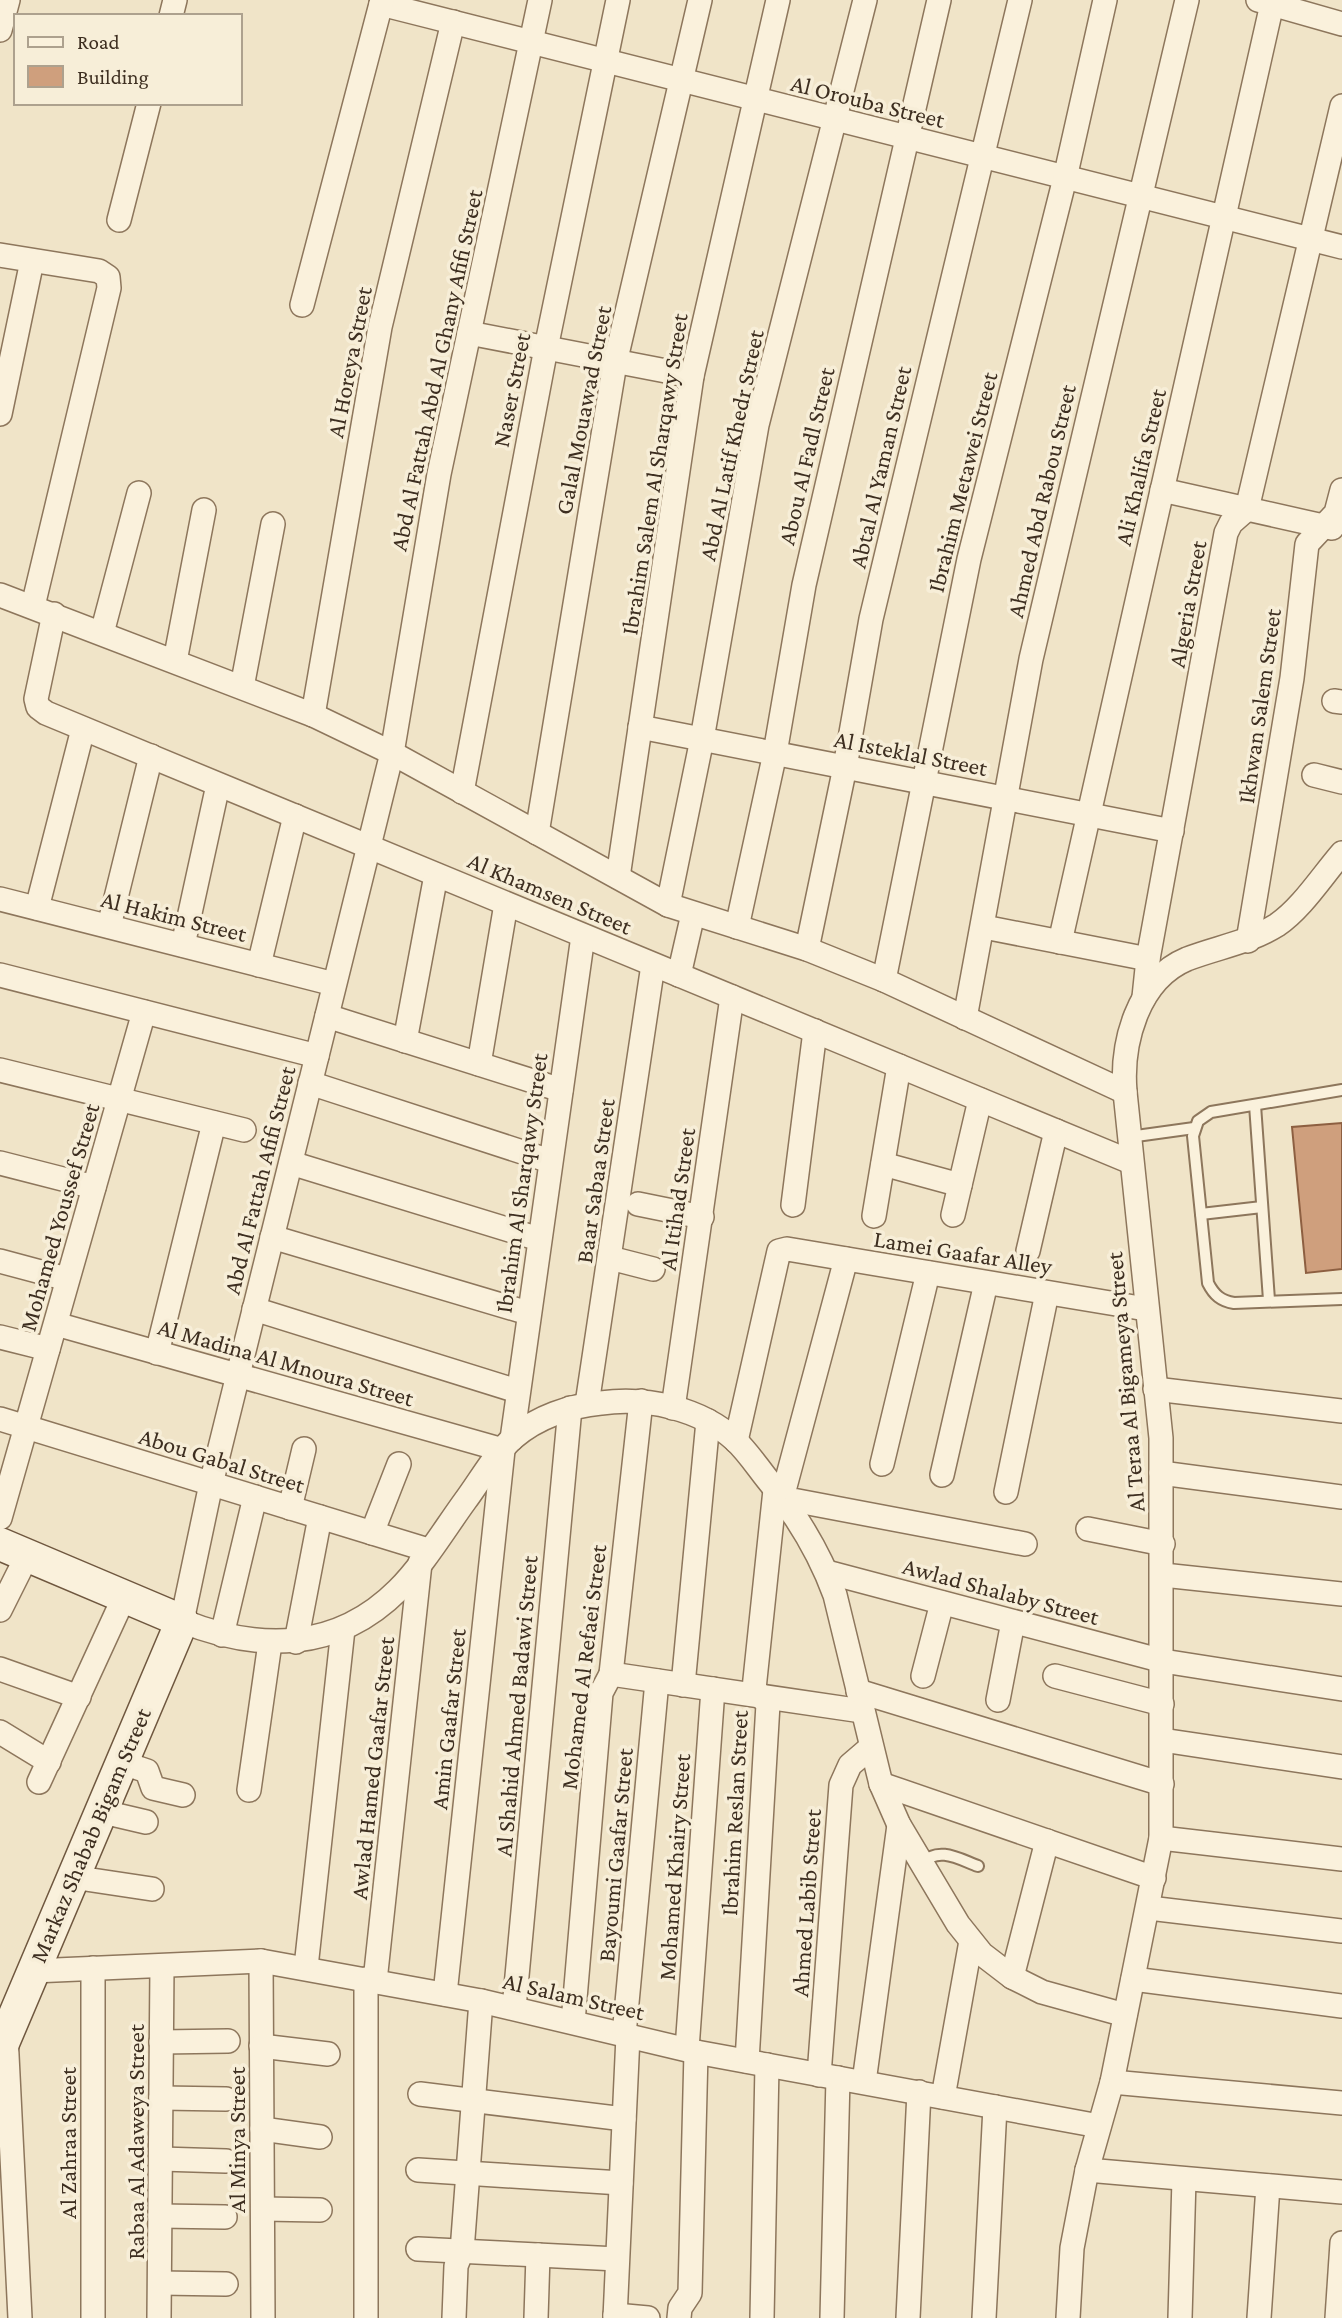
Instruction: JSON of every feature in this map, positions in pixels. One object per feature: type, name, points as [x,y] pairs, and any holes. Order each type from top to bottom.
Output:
[{"type":"main road","points":[[14,1549],[182,1621]]},
{"type":"main road","name":"Markaz Shabab Bigam Street","points":[[5,2028],[33,1971],[182,1621]]},
{"type":"street","points":[[0,30],[8,0]]},
{"type":"street","name":"Abd Al Fattah Abd Al Ghany Afifi Street","points":[[392,753],[434,500],[540,0]]},
{"type":"street","name":"Naser Street","points":[[462,792],[546,348],[618,0]]},
{"type":"street","name":"Galal Mouawad Street","points":[[537,833],[615,363],[700,0]]},
{"type":"street","name":"Ibrahim Salem Al Sharqawy Street","points":[[618,877],[692,376],[758,99],[778,0]]},
{"type":"street","name":"Abd Al Latif Khedr Street","points":[[668,905],[702,739],[757,425],[865,0]]},
{"type":"street","name":"Abou Al Fadl Street","points":[[737,927],[775,753],[804,585],[939,0]]},
{"type":"street","name":"Abtal Al Yaman Street","points":[[807,949],[845,767],[871,619],[1020,0]]},
{"type":"street","name":"Ibrahim Metawei Street","points":[[884,980],[969,559],[1065,178],[1105,0]]},
{"type":"street","name":"Ahmed Abd Rabou Street","points":[[965,1018],[984,927],[1003,798],[1031,659],[1187,0]]},
{"type":"street","points":[[302,304],[382,2]]},
{"type":"street","name":"Al Orouba Street","points":[[382,2],[682,82],[1342,247]]},
{"type":"street","points":[[1264,2],[1342,23]]},
{"type":"street","name":"Ali Khalifa Street","points":[[1060,942],[1223,217],[1264,2]]},
{"type":"street","name":"Al Horeya Street","points":[[313,715],[380,327],[453,22]]},
{"type":"street","points":[[119,220],[148,105]]},
{"type":"street","name":"Algeria Street","points":[[1144,1000],[1148,959],[1228,528],[1247,509],[1342,106]]},
{"type":"street","points":[[0,255],[99,271],[108,277],[109,288],[43,610]]},
{"type":"street","points":[[0,414],[32,261]]},
{"type":"street","points":[[469,333],[692,376]]},
{"type":"street","points":[[1162,490],[1334,528]]},
{"type":"street","name":"Ikhwan Salem Street","points":[[1248,941],[1292,678],[1307,544],[1334,528],[1342,490]]},
{"type":"street","points":[[102,633],[139,493]]},
{"type":"street","points":[[175,661],[204,510]]},
{"type":"street","points":[[242,687],[273,524]]},
{"type":"street","name":"Al Khamsen Street","points":[[0,595],[313,715],[392,753],[668,905],[807,949],[884,980],[1125,1092]]},
{"type":"street","name":"Al Khamsen Street","points":[[43,610],[36,703],[46,713],[1131,1162]]},
{"type":"street","name":"Al Isteklal Street","points":[[640,727],[1172,831]]},
{"type":"street","points":[[37,908],[83,729]]},
{"type":"street","name":"Abd Al Fattah Afifi Street","points":[[182,1621],[211,1484],[392,753]]},
{"type":"street","points":[[109,926],[150,757]]},
{"type":"street","points":[[1314,775],[1342,782]]},
{"type":"street","points":[[183,945],[218,785]]},
{"type":"street","points":[[259,965],[295,816]]},
{"type":"street","name":"Al Teraa Al Bigameya Street","points":[[1068,2318],[1072,2248],[1087,2170],[1112,2082],[1161,1838],[1161,1473],[1125,1092],[1126,1039],[1144,1000],[1158,979],[1186,960],[1248,941],[1280,923],[1342,853]]},
{"type":"street","points":[[405,1041],[436,875]]},
{"type":"street","name":"Al Hakim Street","points":[[0,899],[334,984]]},
{"type":"street","points":[[479,1064],[506,904]]},
{"type":"street","points":[[680,975],[693,914]]},
{"type":"street","points":[[984,927],[1148,959]]},
{"type":"street","name":"Ibrahim Al Sharqawy Street","points":[[508,1444],[583,936]]},
{"type":"street","name":"Baar Sabaa Street","points":[[579,1406],[610,1258],[653,965]]},
{"type":"street","points":[[0,975],[317,1056]]},
{"type":"street","name":"Al Itihad Street","points":[[673,1408],[732,997]]},
{"type":"street","name":"Mohamed Youssef Street","points":[[0,1518],[144,1012]]},
{"type":"street","points":[[327,1016],[561,1090]]},
{"type":"street","points":[[793,1205],[815,1031]]},
{"type":"street","points":[[874,1216],[899,1066]]},
{"type":"street","points":[[0,1070],[244,1130]]},
{"type":"street","points":[[310,1083],[550,1161]]},
{"type":"street","points":[[953,1215],[980,1100]]},
{"type":"street","points":[[157,1353],[214,1123]]},
{"type":"street","points":[[1028,1251],[1056,1131]]},
{"type":"street","points":[[0,1163],[94,1187]]},
{"type":"street","points":[[290,1163],[539,1239]]},
{"type":"street","points":[[883,1164],[960,1185]]},
{"type":"street","points":[[638,1204],[702,1217]]},
{"type":"street","points":[[272,1237],[528,1313]]},
{"type":"street","name":"Lamei Gaafar Alley","points":[[736,1441],[776,1258],[779,1251],[787,1248],[1146,1309]]},
{"type":"street","points":[[610,1258],[653,1269]]},
{"type":"street","name":"Ibrahim Reslan Street","points":[[757,2063],[768,1704],[754,1689],[779,1494],[846,1259]]},
{"type":"street","points":[[0,1261],[67,1279]]},
{"type":"street","points":[[883,1464],[928,1273]]},
{"type":"street","points":[[942,1475],[986,1283]]},
{"type":"street","points":[[1006,1492],[1047,1293]]},
{"type":"street","points":[[254,1309],[517,1391]]},
{"type":"street","name":"Al Madina Al Mnoura Street","points":[[56,1324],[238,1376],[508,1444]]},
{"type":"street","points":[[0,1336],[48,1349]]},
{"type":"street","points":[[1155,1389],[1342,1411]]},
{"type":"street","points":[[182,1621],[222,1635],[270,1643],[296,1642],[343,1629],[374,1612],[391,1596],[508,1444],[579,1406],[641,1401],[673,1408],[708,1421],[736,1441],[779,1494],[807,1533],[827,1572],[881,1784],[899,1825],[971,1941],[1012,1977],[1042,1992],[1125,2015]]},
{"type":"street","name":"Mohamed Al Refaei Street","points":[[573,2022],[601,1693],[611,1674],[641,1401]]},
{"type":"street","name":"Al Shahid Ahmed Badawi Street","points":[[514,2008],[579,1406]]},
{"type":"street","name":"Abou Gabal Street","points":[[0,1419],[372,1533],[424,1555]]},
{"type":"street","points":[[683,1685],[708,1421]]},
{"type":"street","name":"Amin Gaafar Street","points":[[445,1994],[508,1444]]},
{"type":"street","points":[[290,1508],[304,1448]]},
{"type":"street","points":[[372,1533],[399,1464]]},
{"type":"street","points":[[1161,1473],[1342,1497]]},
{"type":"street","points":[[779,1494],[1025,1544]]},
{"type":"street","points":[[222,1635],[255,1497]]},
{"type":"street","points":[[296,1642],[320,1517]]},
{"type":"street","points":[[1088,1529],[1163,1544]]},
{"type":"street","points":[[0,1610],[14,1549]]},
{"type":"street","name":"Awlad Hamed Gaafar Street","points":[[366,2318],[370,1980],[424,1555]]},
{"type":"street","name":"Awlad Shalaby Street","points":[[827,1572],[1163,1661],[1342,1689]]},
{"type":"street","points":[[1163,1575],[1342,1594]]},
{"type":"street","points":[[0,1732],[44,1772],[125,1595]]},
{"type":"street","points":[[923,1676],[942,1603]]},
{"type":"street","points":[[998,1700],[1013,1622]]},
{"type":"street","points":[[306,1968],[343,1629]]},
{"type":"street","points":[[248,1790],[270,1643]]},
{"type":"street","points":[[0,1669],[79,1697]]},
{"type":"street","points":[[611,1674],[759,1696],[860,1701],[1162,1784]]},
{"type":"street","points":[[1055,1676],[1162,1704]]},
{"type":"street","name":"Bayoumi Gaafar Street","points":[[615,2317],[626,2035],[657,1681]]},
{"type":"street","name":"Mohamed Khairy Street","points":[[679,2318],[680,2308],[690,2293],[692,2050],[713,1689]]},
{"type":"street","points":[[1162,1740],[1342,1767]]},
{"type":"street","name":"Ahmed Labib Street","points":[[832,2318],[829,2076],[841,1785],[850,1765],[871,1747]]},
{"type":"street","points":[[120,1762],[147,1771],[153,1788],[183,1795]]},
{"type":"street","points":[[881,1784],[1154,1878]]},
{"type":"street","points":[[99,1811],[146,1822]]},
{"type":"street","points":[[863,2082],[899,1825]]},
{"type":"street","points":[[1161,1838],[1342,1859]]},
{"type":"street","points":[[1012,1977],[1047,1842]]},
{"type":"street","points":[[72,1877],[152,1889]]},
{"type":"street","points":[[1149,1908],[1342,1931]]},
{"type":"street","points":[[943,2097],[971,1941]]},
{"type":"street","name":"Al Salam Street","points":[[33,1971],[261,1961],[481,2001],[757,2063],[1099,2126]]},
{"type":"street","name":"Al Minya Street","points":[[261,1961],[263,2318]]},
{"type":"street","name":"Rabaa Al Adaweya Street","points":[[159,2318],[162,1966]]},
{"type":"street","name":"Al Zahraa Street","points":[[93,1968],[93,2318]]},
{"type":"street","points":[[1133,1979],[1342,2006]]},
{"type":"street","points":[[454,2318],[456,2266],[462,2251],[481,2001]]},
{"type":"street","points":[[5,2028],[8,2253],[13,2315]]},
{"type":"street","points":[[161,2042],[228,2041]]},
{"type":"street","points":[[261,2046],[328,2054]]},
{"type":"street","points":[[757,2063],[762,2318]]},
{"type":"street","points":[[1112,2082],[1342,2103]]},
{"type":"street","points":[[908,2318],[919,2092]]},
{"type":"street","points":[[420,2094],[624,2119]]},
{"type":"street","points":[[161,2098],[226,2099]]},
{"type":"street","points":[[984,2318],[995,2107]]},
{"type":"street","points":[[262,2129],[320,2137]]},
{"type":"street","points":[[161,2159],[226,2161]]},
{"type":"street","points":[[1087,2170],[1342,2192]]},
{"type":"street","points":[[418,2171],[621,2183]]},
{"type":"street","points":[[1180,2318],[1184,2179]]},
{"type":"street","points":[[1259,2318],[1268,2186]]},
{"type":"street","points":[[263,2208],[320,2210]]},
{"type":"street","points":[[160,2216],[225,2217]]},
{"type":"street","points":[[1337,2318],[1342,2243]]},
{"type":"street","points":[[418,2249],[617,2259]]},
{"type":"street","points":[[536,2318],[538,2255]]},
{"type":"street","points":[[160,2283],[226,2284]]},
{"type":"street","points":[[615,2317],[648,2318]]},
{"type":"lane","points":[[1129,1137],[1194,1128],[1211,1112],[1342,1090]]},
{"type":"lane","points":[[1255,1105],[1269,1300]]},
{"type":"lane","points":[[1194,1128],[1208,1283],[1212,1291],[1234,1303],[1342,1299]]},
{"type":"lane","points":[[1201,1214],[1262,1207]]},
{"type":"lane","points":[[922,1863],[932,1855],[945,1854],[978,1866]]},
{"type":"building","points":[[1342,1123],[1342,1269],[1306,1273],[1292,1127]]}]
